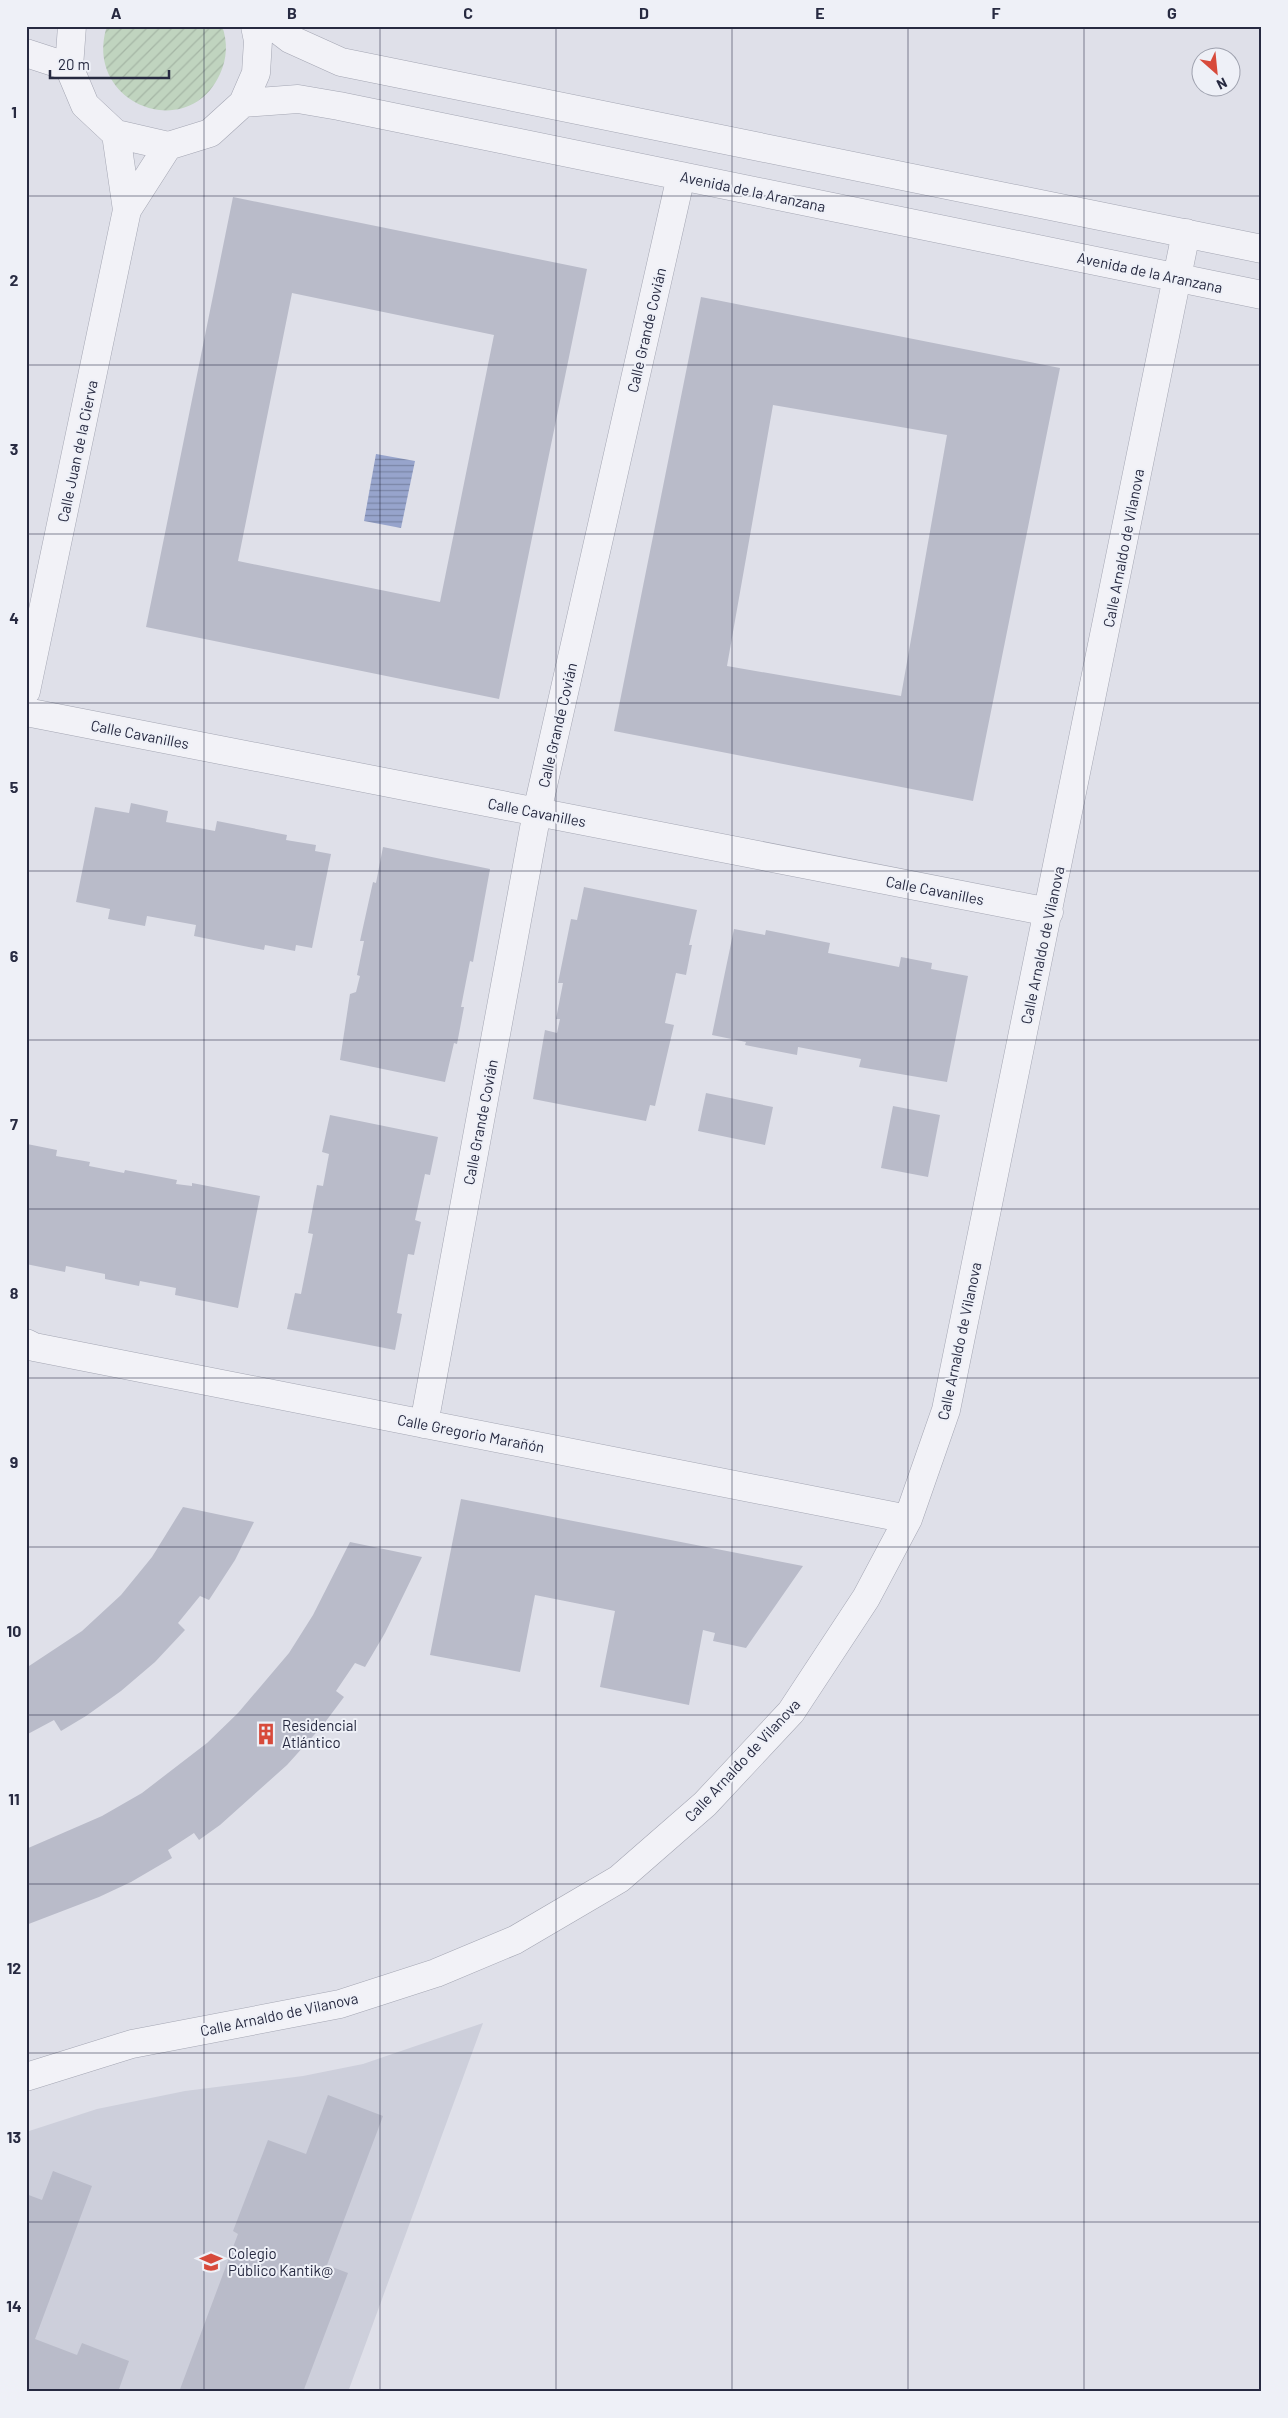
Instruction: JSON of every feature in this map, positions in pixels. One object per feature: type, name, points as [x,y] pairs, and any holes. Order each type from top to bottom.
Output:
[{"type":"street","points":[[72,26],[69,67],[85,105],[116,134],[168,146],[210,133],[243,103],[256,73],[258,40],[254,26]]},
{"type":"street","points":[[273,26],[290,39],[341,62],[1262,249]]},
{"type":"street","points":[[26,53],[69,67]]},
{"type":"street","name":"Avenida de la Aranzana","points":[[243,103],[298,100],[338,106],[1262,295]]},
{"type":"street","name":"Calle Juan de la Cierva","points":[[26,691],[127,210],[116,134]]},
{"type":"street","name":"Calle Juan de la Cierva","points":[[127,210],[168,146]]},
{"type":"street","name":"Calle Grande Covián","points":[[424,1424],[537,812],[681,176]]},
{"type":"street","name":"Calle Arnaldo de Vilanova","points":[[26,2077],[132,2044],[340,2004],[422,1977],[515,1940],[619,1879],[705,1804],[791,1712],[866,1598],[908,1519],[946,1410],[1186,233]]},
{"type":"street","name":"Calle Cavanilles","points":[[26,712],[1049,912]]},
{"type":"street","name":"Calle Gregorio Marañón","points":[[29,1347],[908,1519]]},
{"type":"shaded area","name":"Colegio Público Kantik@","points":[[483,2023],[348,2392],[26,2392],[26,2132],[97,2109],[185,2091],[303,2076],[363,2064]]},
{"type":"green space","points":[[107,26],[222,26],[226,44],[220,74],[205,95],[185,107],[164,110],[142,105],[123,94],[110,76],[103,53]]},
{"type":"water","points":[[376,454],[415,461],[401,528],[364,521]]},
{"type":"building","points":[[233,197],[587,269],[499,699],[146,627]],"holes":[[[292,293],[494,335],[440,602],[238,561]]]},
{"type":"building","points":[[701,297],[1060,368],[973,801],[614,731]],"holes":[[[773,405],[947,435],[901,696],[727,666]]]},
{"type":"building","points":[[131,803],[168,811],[166,822],[215,831],[217,821],[287,835],[286,840],[316,845],[315,851],[331,854],[312,948],[296,945],[295,951],[265,945],[264,950],[194,936],[196,925],[147,916],[145,926],[108,919],[110,909],[76,902],[95,807],[129,813]]},
{"type":"building","points":[[383,847],[490,869],[473,962],[470,961],[461,1007],[464,1007],[457,1044],[454,1043],[445,1082],[340,1060],[350,994],[356,992],[360,976],[357,975],[364,941],[360,941],[373,882],[376,883]]},
{"type":"building","points":[[584,887],[697,910],[689,945],[692,945],[686,975],[676,973],[665,1023],[674,1025],[655,1106],[650,1105],[646,1121],[533,1099],[545,1030],[557,1033],[560,1019],[556,1019],[563,983],[558,983],[571,919],[577,920]]},
{"type":"building","points":[[734,929],[765,935],[766,930],[830,943],[828,953],[899,967],[901,957],[932,963],[931,969],[968,976],[947,1082],[859,1067],[861,1059],[798,1047],[797,1055],[745,1045],[746,1042],[712,1035]]},
{"type":"building","points":[[706,1093],[773,1107],[765,1145],[698,1131]]},
{"type":"building","points":[[893,1106],[940,1115],[928,1177],[881,1168]]},
{"type":"building","points":[[330,1115],[438,1137],[430,1175],[425,1174],[415,1220],[421,1222],[414,1255],[408,1254],[397,1313],[402,1314],[395,1350],[287,1329],[295,1293],[301,1294],[313,1234],[308,1233],[317,1185],[323,1186],[329,1154],[322,1152]]},
{"type":"building","points":[[27,1144],[57,1150],[56,1156],[90,1162],[89,1166],[124,1173],[125,1170],[177,1180],[176,1184],[192,1186],[192,1183],[260,1196],[238,1308],[175,1295],[176,1288],[140,1281],[139,1286],[105,1279],[105,1274],[66,1266],[65,1272],[26,1264]]},
{"type":"building","points":[[461,1499],[803,1566],[746,1648],[713,1641],[715,1633],[703,1630],[689,1705],[600,1687],[615,1611],[535,1595],[520,1672],[430,1655]]},
{"type":"building","points":[[183,1507],[254,1522],[235,1560],[209,1600],[200,1596],[178,1623],[185,1630],[155,1662],[121,1691],[61,1731],[54,1720],[26,1735],[26,1668],[82,1631],[121,1595],[152,1557]]},
{"type":"building","name":"Residencial Atlántico","points":[[350,1542],[422,1557],[385,1633],[365,1667],[355,1663],[336,1691],[344,1697],[323,1725],[287,1765],[220,1825],[199,1840],[194,1833],[168,1850],[172,1858],[131,1882],[99,1897],[26,1925],[26,1849],[102,1816],[142,1793],[207,1743],[238,1713],[289,1653],[313,1615]]},
{"type":"building","points":[[328,2095],[383,2116],[327,2265],[348,2273],[303,2392],[179,2392],[238,2234],[233,2231],[268,2140],[306,2154]]},
{"type":"building","points":[[53,2171],[92,2186],[35,2339],[77,2355],[82,2343],[129,2361],[118,2392],[26,2392],[26,2194],[42,2200]]},
{"type":"place","name":"Residencial Atlántico","points":[[266,1734]]},
{"type":"place","name":"Colegio Público Kantik@","points":[[211,2262]]}]
